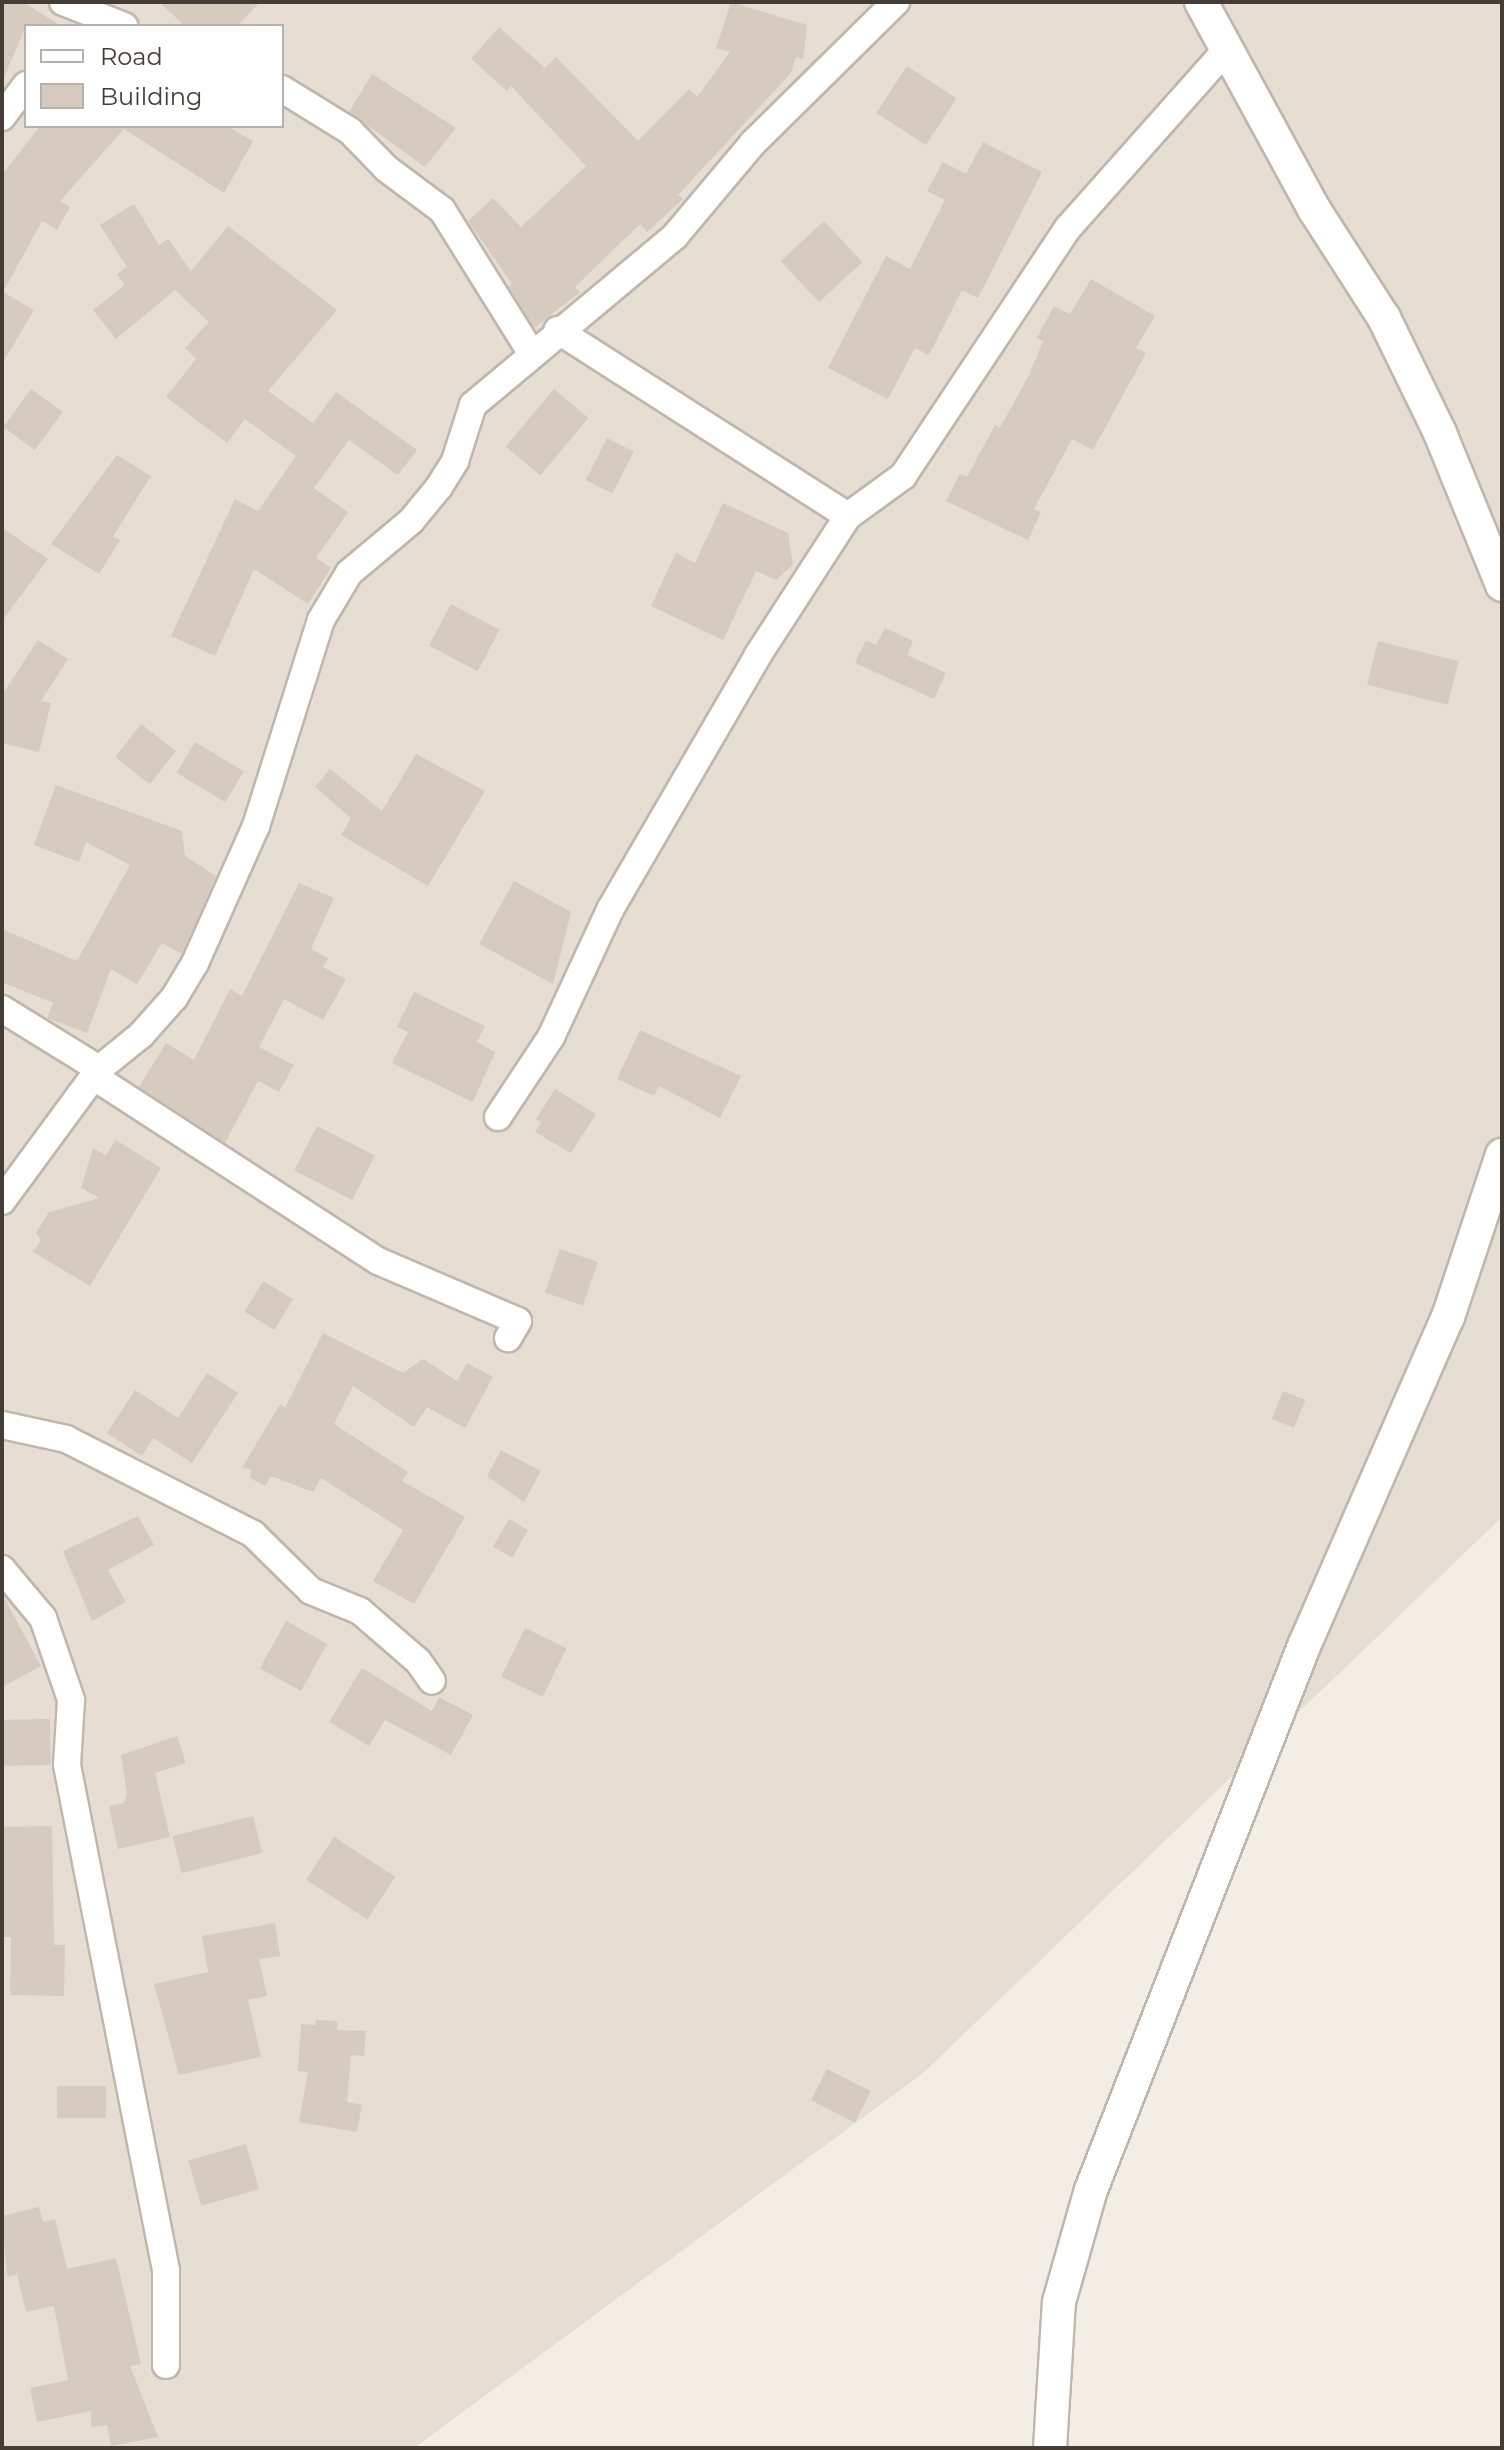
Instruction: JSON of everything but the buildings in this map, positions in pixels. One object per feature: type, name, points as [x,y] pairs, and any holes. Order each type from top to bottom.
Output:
[{"type":"street","points":[[2,1201],[96,1073],[141,1035],[174,998],[214,928],[261,813],[321,620],[349,573],[411,521],[439,487],[455,461],[473,405],[557,330],[675,236],[753,143],[896,2]]},
{"type":"street","points":[[1201,2],[1224,52],[1384,318],[1440,433],[1502,585]]},
{"type":"street","points":[[71,13],[116,24]]},
{"type":"street","points":[[498,1117],[551,1037],[611,908],[758,655],[848,516],[903,476],[1068,228],[1224,52]]},
{"type":"street","points":[[2,117],[24,88]]},
{"type":"street","points":[[284,90],[350,131],[387,169],[442,210],[532,354]]},
{"type":"street","points":[[557,330],[848,516]]},
{"type":"street","points":[[2,1009],[378,1261],[518,1321],[508,1338]]},
{"type":"street","points":[[1050,2448],[1059,2302],[1091,2190],[1304,1646],[1448,1317],[1502,1155]]},
{"type":"street","points":[[2,1425],[66,1439],[253,1534],[311,1591],[360,1611],[418,1661],[432,1681]]},
{"type":"street","points":[[2,1569],[43,1618],[71,1700],[67,1765],[166,2270],[166,2365]]},
{"type":"shaded area","points":[[2,2],[1502,2],[1502,1517],[922,2074],[414,2448],[2,2448]]}]
